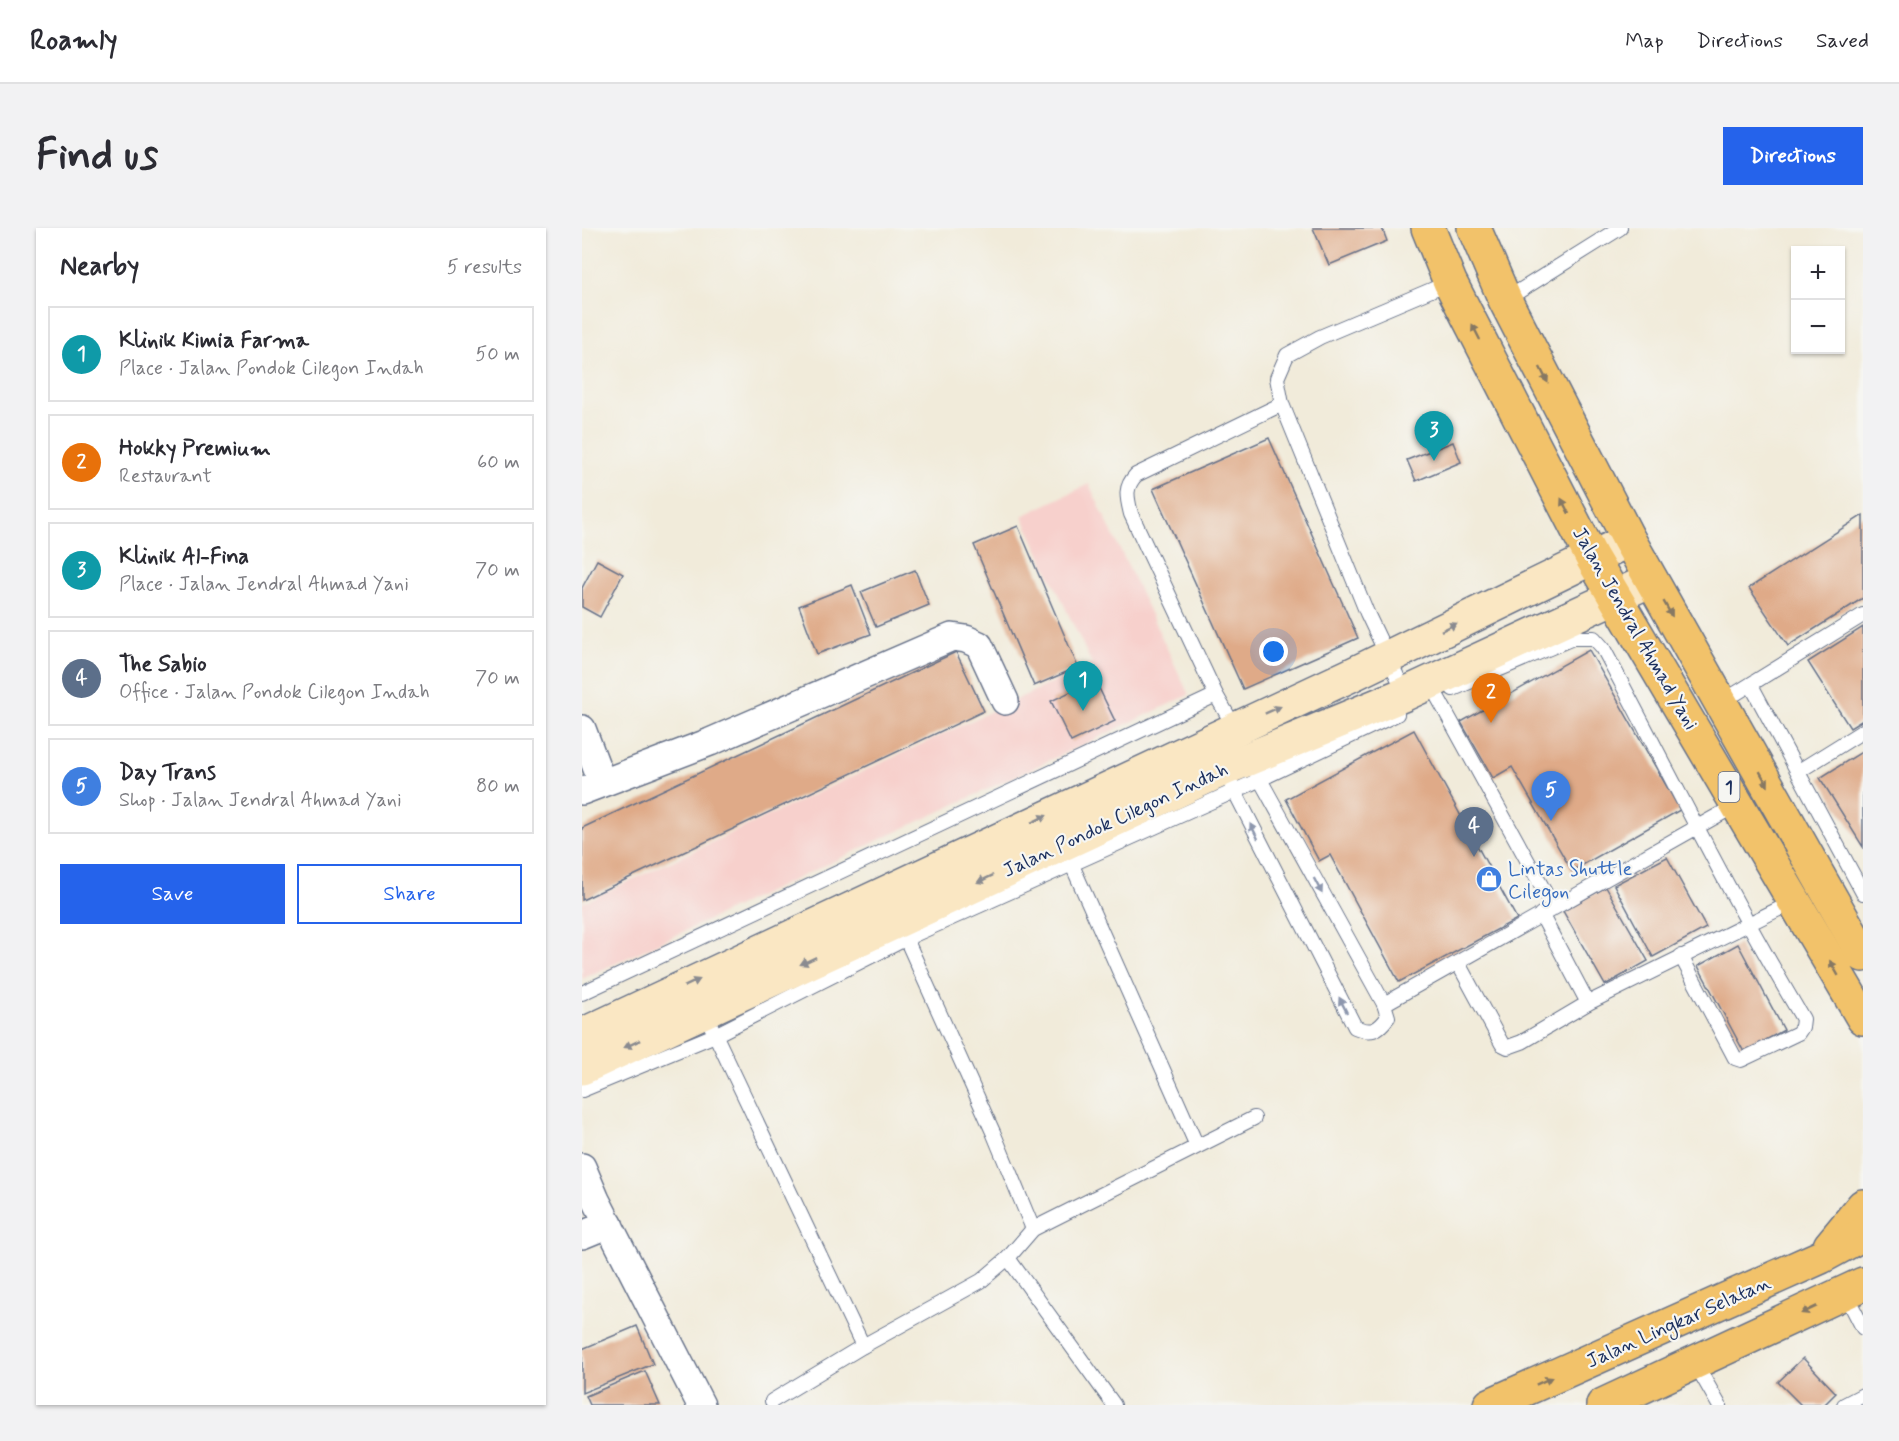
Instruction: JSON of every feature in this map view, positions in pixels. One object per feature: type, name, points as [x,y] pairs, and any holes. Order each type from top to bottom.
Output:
[{"type":"highway","name":"Jalan Jendral Ahmad Yani","points":[[1428,228],[1450,282],[1592,558],[1795,901],[1860,1006]]},
{"type":"highway","name":"Jalan Jendral Ahmad Yani","points":[[1474,228],[1505,300],[1629,540],[1863,955]]},
{"type":"highway","points":[[1821,1257],[1863,1206]]},
{"type":"highway","name":"Jalan Lingkar Selatan","points":[[1491,1405],[1821,1257],[1863,1234]]},
{"type":"highway","points":[[1603,1405],[1858,1287]]},
{"type":"street","name":"Jalan Pondok Cilegon Indah","points":[[582,1035],[1067,853],[1231,759],[1388,656],[1629,540]]},
{"type":"street","name":"Jalan Pondok Cilegon Indah","points":[[582,1068],[709,1023],[896,917],[1231,759],[1418,700],[1651,580]]},
{"type":"street","points":[[582,729],[592,787],[710,742],[952,637],[966,639],[979,645],[1005,701]]},
{"type":"street","points":[[582,1167],[701,1405]]},
{"type":"street","points":[[582,1235],[609,1224]]},
{"type":"lane","points":[[1505,300],[1620,228]]},
{"type":"lane","points":[[1450,282],[1320,337],[1287,355],[1277,378],[1282,404],[1367,613],[1388,656],[1553,907]]},
{"type":"lane","points":[[1231,759],[1384,1004],[1388,1017],[1377,1030],[1367,1032],[1355,1028],[1231,759],[1216,695],[1131,514],[1126,494],[1129,483],[1136,475],[1282,404]]},
{"type":"lane","points":[[1722,702],[1863,615]]},
{"type":"lane","points":[[1418,700],[1573,638],[1594,638],[1603,648],[1699,826],[1746,923],[1803,1019],[1802,1027],[1798,1033],[1741,1060],[1735,1058],[1681,956]]},
{"type":"lane","points":[[1750,685],[1799,771],[1863,893]]},
{"type":"lane","points":[[582,993],[1216,695]]},
{"type":"lane","points":[[1799,771],[1863,731]]},
{"type":"lane","points":[[1384,1004],[1739,804]]},
{"type":"lane","points":[[1067,853],[1197,1146]]},
{"type":"lane","points":[[1458,963],[1502,1044],[1508,1047],[1522,1042],[1588,1003],[1746,923],[1795,901]]},
{"type":"lane","points":[[1541,914],[1588,1003]]},
{"type":"lane","points":[[896,917],[993,1132],[1033,1229]]},
{"type":"lane","points":[[582,1090],[709,1023],[864,1346]]},
{"type":"lane","points":[[772,1401],[864,1346],[981,1281],[1008,1258],[1033,1229],[1254,1118]]},
{"type":"lane","points":[[1008,1258],[1114,1405]]},
{"type":"lane","points":[[1858,1287],[1863,1328]]},
{"type":"lane","points":[[1695,1364],[1719,1405]]},
{"type":"lane","points":[[1844,1405],[1863,1395]]},
{"type":"shaded area","points":[[1089,484],[1189,695],[582,979],[582,903],[1092,664],[1022,516]]},
{"type":"building","points":[[1313,228],[1382,228],[1387,241],[1329,265]]},
{"type":"building","points":[[1269,438],[1358,638],[1243,689],[1153,489]]},
{"type":"building","points":[[1453,442],[1461,462],[1416,481],[1407,460]]},
{"type":"building","points":[[1863,515],[1863,598],[1788,646],[1749,588]]},
{"type":"building","points":[[1018,526],[1078,667],[1034,686],[974,545]]},
{"type":"building","points":[[597,560],[623,574],[600,617],[582,607],[582,588]]},
{"type":"building","points":[[915,570],[929,605],[876,627],[861,592]]},
{"type":"building","points":[[852,585],[871,634],[817,654],[799,606]]},
{"type":"building","points":[[1863,627],[1863,720],[1850,728],[1808,662]]},
{"type":"building","points":[[1589,650],[1680,810],[1572,871],[1512,767],[1493,778],[1461,722]]},
{"type":"building","points":[[956,652],[984,711],[582,900],[582,828]]},
{"type":"building","points":[[1095,680],[1115,721],[1071,742],[1051,701]]},
{"type":"building","points":[[1414,730],[1517,919],[1399,982],[1330,855],[1319,861],[1286,799]]},
{"type":"building","points":[[1863,751],[1863,847],[1820,778]]},
{"type":"building","points":[[1667,857],[1706,928],[1653,957],[1614,885]]},
{"type":"building","points":[[1606,887],[1648,961],[1605,985],[1563,911]]},
{"type":"building","points":[[1738,944],[1784,1030],[1744,1052],[1698,966]]},
{"type":"building","points":[[637,1326],[653,1364],[582,1393],[582,1349]]},
{"type":"building","points":[[1803,1358],[1836,1393],[1824,1405],[1801,1405],[1778,1382]]},
{"type":"building","points":[[645,1371],[660,1405],[590,1405],[586,1396]]},
{"type":"place","name":"Klinik Al-Fina","points":[[1434,461]]},
{"type":"place","name":"Klinik Kimia Farma","points":[[1083,711]]},
{"type":"place","name":"Hokky Premium","points":[[1491,723]]},
{"type":"place","name":"Day Trans","points":[[1551,821]]},
{"type":"place","name":"The Sabio","points":[[1474,857]]},
{"type":"place","name":"Lintas Shuttle Cilegon","points":[[1489,879]]}]
